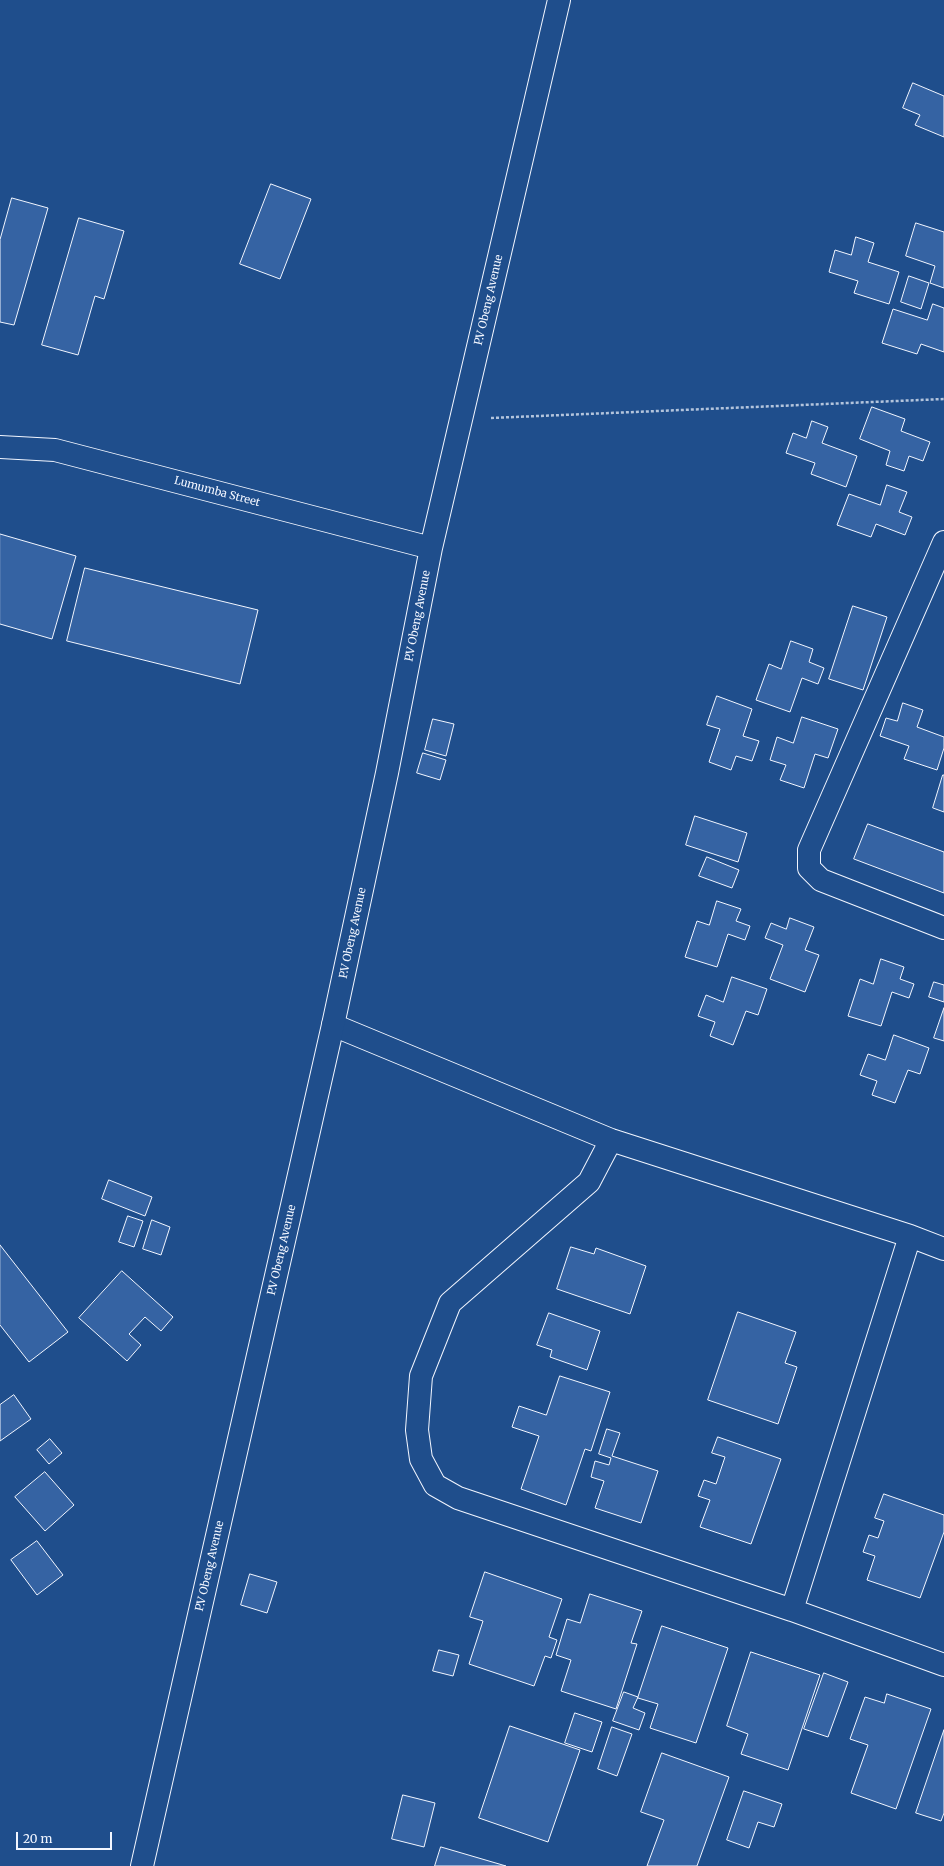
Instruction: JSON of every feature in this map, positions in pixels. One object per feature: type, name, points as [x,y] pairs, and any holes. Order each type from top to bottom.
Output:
[{"type":"street","points":[[553,13],[575,0]]},
{"type":"street","name":"P.V Obeng Avenue","points":[[142,1866],[333,1025],[387,773],[432,548],[553,13]]},
{"type":"street","name":"Lumumba Street","points":[[0,447],[54,450],[432,548]]},
{"type":"street","points":[[944,542],[809,850],[809,868],[821,880],[944,928]]},
{"type":"street","points":[[333,1025],[611,1140],[910,1236],[944,1249]]},
{"type":"street","points":[[611,1140],[588,1182],[450,1303],[421,1376],[417,1430],[421,1460],[435,1485],[458,1498],[792,1610],[944,1665]]},
{"type":"street","points":[[792,1610],[910,1236]]},
{"type":"path","points":[[461,419],[944,399]]},
{"type":"building","points":[[913,83],[944,96],[944,137],[915,125],[920,115],[903,108]]},
{"type":"building","points":[[271,184],[311,199],[280,279],[240,264]]},
{"type":"building","points":[[12,198],[48,208],[14,325],[0,322],[0,240]]},
{"type":"building","points":[[79,218],[124,231],[104,299],[95,296],[78,355],[42,345]]},
{"type":"building","points":[[916,223],[944,232],[944,288],[930,283],[935,266],[906,256]]},
{"type":"building","points":[[856,237],[874,243],[868,262],[899,272],[889,304],[854,293],[858,281],[829,272],[835,250],[851,255]]},
{"type":"building","points":[[909,276],[929,283],[921,309],[901,302]]},
{"type":"building","points":[[933,304],[944,308],[944,352],[921,344],[917,354],[882,343],[893,309],[927,320]]},
{"type":"building","points":[[872,407],[905,419],[901,431],[930,442],[923,461],[909,456],[904,471],[886,465],[890,451],[860,439]]},
{"type":"building","points":[[812,421],[828,427],[822,443],[857,456],[846,487],[811,474],[815,463],[786,453],[793,433],[806,438]]},
{"type":"building","points":[[887,485],[907,492],[899,512],[912,517],[905,535],[876,524],[871,537],[837,525],[849,494],[880,505]]},
{"type":"building","points":[[0,534],[76,556],[52,639],[0,624]]},
{"type":"building","points":[[85,568],[258,610],[240,684],[67,641]]},
{"type":"building","points":[[853,606],[887,617],[863,690],[829,679]]},
{"type":"building","points":[[791,641],[813,649],[809,662],[824,668],[818,684],[802,678],[790,712],[756,700],[769,664],[781,669]]},
{"type":"building","points":[[717,696],[752,709],[743,736],[759,741],[752,761],[736,756],[731,770],[709,762],[720,729],[707,725]]},
{"type":"building","points":[[903,703],[923,710],[917,727],[944,737],[944,748],[937,770],[904,759],[909,746],[880,736],[886,718],[897,721]]},
{"type":"building","points":[[802,717],[838,729],[828,758],[815,754],[804,788],[780,780],[786,765],[770,760],[777,737],[793,743]]},
{"type":"building","points":[[433,719],[454,724],[446,756],[425,750]]},
{"type":"building","points":[[423,753],[446,760],[440,780],[417,773]]},
{"type":"building","points":[[944,775],[944,812],[933,808]]},
{"type":"building","points":[[695,816],[747,833],[738,862],[686,845]]},
{"type":"building","points":[[868,824],[944,852],[944,893],[854,859]]},
{"type":"building","points":[[707,857],[739,870],[732,888],[699,876]]},
{"type":"building","points":[[717,901],[741,909],[736,921],[750,926],[745,940],[728,934],[717,967],[685,957],[697,921],[709,925]]},
{"type":"building","points":[[790,918],[814,927],[805,950],[819,955],[805,992],[770,979],[783,945],[765,938],[771,923],[786,929]]},
{"type":"building","points":[[881,959],[904,967],[900,979],[914,984],[909,998],[892,992],[881,1026],[848,1016],[860,979],[873,984]]},
{"type":"building","points":[[732,977],[767,989],[758,1015],[746,1011],[733,1045],[710,1036],[715,1022],[698,1016],[706,995],[723,1002]]},
{"type":"building","points":[[934,982],[944,985],[944,1002],[929,997]]},
{"type":"building","points":[[944,1008],[944,1041],[934,1038]]},
{"type":"building","points":[[894,1035],[929,1048],[920,1074],[908,1070],[895,1103],[872,1095],[877,1081],[860,1075],[868,1054],[885,1060]]},
{"type":"building","points":[[109,1180],[152,1197],[145,1216],[102,1199]]},
{"type":"building","points":[[128,1216],[143,1221],[134,1247],[119,1242]]},
{"type":"building","points":[[152,1220],[170,1227],[161,1255],[143,1249]]},
{"type":"building","points":[[0,1245],[68,1332],[29,1362],[0,1325]]},
{"type":"building","points":[[571,1247],[594,1254],[596,1248],[646,1266],[630,1314],[557,1289]]},
{"type":"building","points":[[122,1271],[173,1317],[161,1331],[145,1317],[129,1334],[141,1345],[127,1361],[79,1318]]},
{"type":"building","points":[[738,1312],[796,1332],[785,1363],[797,1367],[778,1424],[708,1400]]},
{"type":"building","points":[[549,1313],[600,1331],[587,1370],[550,1357],[552,1350],[537,1345]]},
{"type":"building","points":[[560,1376],[610,1392],[591,1451],[585,1449],[566,1505],[521,1489],[539,1436],[512,1427],[519,1406],[546,1415]]},
{"type":"building","points":[[14,1395],[31,1419],[0,1441],[0,1405]]},
{"type":"building","points":[[607,1429],[620,1433],[612,1456],[658,1471],[641,1523],[595,1508],[604,1481],[591,1477],[595,1461],[609,1465],[611,1458],[599,1454]]},
{"type":"building","points":[[718,1437],[781,1459],[751,1544],[700,1527],[710,1500],[698,1496],[704,1480],[716,1484],[725,1457],[712,1453]]},
{"type":"building","points":[[50,1439],[62,1453],[49,1464],[37,1450]]},
{"type":"building","points":[[45,1472],[74,1505],[45,1531],[15,1497]]},
{"type":"building","points":[[884,1494],[944,1515],[944,1532],[920,1598],[867,1580],[875,1556],[863,1552],[869,1535],[878,1538],[884,1521],[875,1518]]},
{"type":"building","points":[[37,1541],[63,1575],[37,1595],[11,1560]]},
{"type":"building","points":[[485,1572],[562,1599],[549,1637],[557,1640],[551,1658],[545,1656],[534,1686],[469,1664],[483,1621],[470,1617]]},
{"type":"building","points":[[250,1574],[277,1582],[267,1613],[241,1605]]},
{"type":"building","points":[[590,1594],[642,1611],[631,1643],[637,1644],[616,1709],[561,1691],[571,1660],[556,1655],[567,1619],[580,1623]]},
{"type":"building","points":[[662,1626],[728,1648],[696,1743],[650,1728],[658,1704],[638,1698]]},
{"type":"building","points":[[439,1650],[459,1655],[453,1676],[433,1671]]},
{"type":"building","points":[[751,1652],[820,1675],[788,1770],[741,1754],[748,1734],[727,1726]]},
{"type":"building","points":[[824,1673],[848,1682],[828,1737],[804,1729]]},
{"type":"building","points":[[624,1692],[638,1697],[633,1708],[645,1713],[639,1730],[613,1721]]},
{"type":"building","points":[[887,1694],[931,1709],[896,1809],[851,1793],[868,1745],[850,1739],[865,1697],[884,1703]]},
{"type":"building","points":[[575,1713],[602,1722],[592,1752],[565,1743]]},
{"type":"building","points":[[510,1726],[580,1750],[548,1842],[479,1818]]},
{"type":"building","points":[[612,1727],[632,1734],[617,1776],[598,1769]]},
{"type":"building","points":[[944,1730],[944,1813],[941,1821],[916,1813]]},
{"type":"building","points":[[662,1753],[729,1777],[697,1866],[647,1866],[664,1820],[641,1812]]},
{"type":"building","points":[[744,1791],[782,1804],[774,1827],[758,1822],[749,1848],[727,1840]]},
{"type":"building","points":[[403,1795],[435,1803],[424,1847],[392,1839]]},
{"type":"building","points":[[441,1847],[506,1866],[435,1866]]}]
